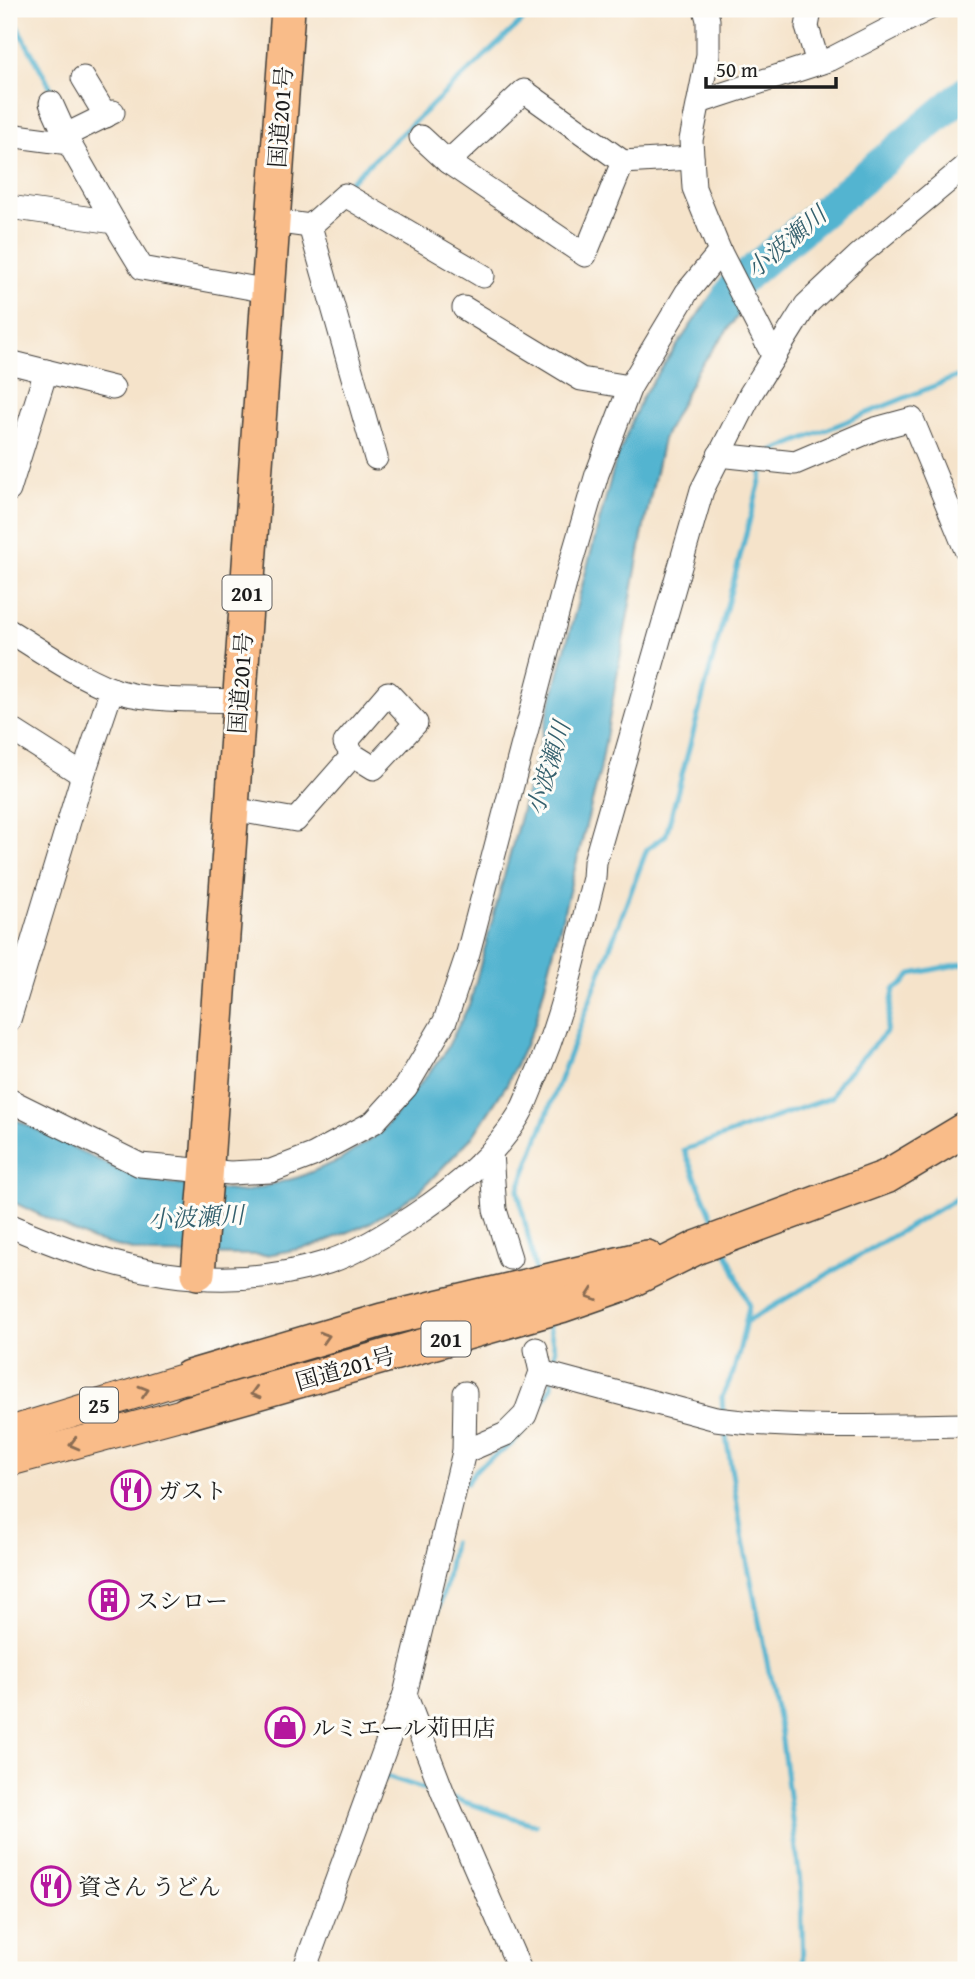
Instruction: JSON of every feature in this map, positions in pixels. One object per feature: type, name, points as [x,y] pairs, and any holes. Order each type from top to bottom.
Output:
[{"type":"highway","name":"国道201号","points":[[198,1273],[288,9]]},
{"type":"highway","name":"国道201号","points":[[187,1413],[561,1306],[624,1284],[698,1247],[886,1177],[966,1129]]},
{"type":"highway","name":"国道201号","points":[[189,1377],[382,1320],[624,1261],[698,1247]]},
{"type":"main road","name":"25","points":[[9,1432],[189,1377]]},
{"type":"main road","name":"25","points":[[9,1461],[187,1413]]},
{"type":"street","points":[[705,9],[708,20],[708,55],[691,140],[694,188],[723,257],[773,355]]},
{"type":"street","points":[[699,102],[831,59],[928,9]]},
{"type":"street","points":[[809,16],[807,27],[818,63]]},
{"type":"street","points":[[9,135],[68,139],[110,114],[83,78]]},
{"type":"street","points":[[448,162],[524,91],[623,162],[692,158]]},
{"type":"street","points":[[51,103],[68,139],[142,268],[268,291]]},
{"type":"street","points":[[421,137],[448,162],[585,255],[623,162]]},
{"type":"street","points":[[9,1225],[92,1259],[144,1271],[198,1279],[281,1274],[330,1261],[378,1238],[431,1204],[491,1153],[520,1114],[548,1052],[594,878],[595,862],[702,490],[773,355],[806,305],[859,254],[966,166]]},
{"type":"street","points":[[310,226],[345,195],[483,276]]},
{"type":"street","points":[[9,207],[114,222]]},
{"type":"street","points":[[273,220],[310,226]]},
{"type":"street","points":[[310,226],[376,458]]},
{"type":"street","points":[[9,1100],[140,1165],[206,1174],[271,1171],[313,1155],[374,1122],[406,1087],[445,1021],[468,953],[564,589],[597,474],[630,387],[687,292],[723,257]]},
{"type":"street","points":[[464,308],[581,379],[630,387]]},
{"type":"street","points":[[9,362],[113,388]]},
{"type":"street","points":[[9,490],[46,371]]},
{"type":"street","points":[[719,455],[795,463],[874,429],[912,419],[966,550]]},
{"type":"street","points":[[9,631],[67,667],[112,689],[141,696],[239,701]]},
{"type":"street","points":[[9,1020],[83,775],[112,689]]},
{"type":"street","points":[[9,728],[83,775]]},
{"type":"street","points":[[232,809],[296,820],[353,755]]},
{"type":"street","points":[[491,1153],[495,1210],[510,1258]]},
{"type":"street","points":[[464,1452],[506,1434],[525,1415],[541,1372],[536,1349]]},
{"type":"street","points":[[541,1372],[716,1419],[745,1423],[966,1425]]},
{"type":"street","points":[[304,1970],[405,1694],[464,1452],[465,1393]]},
{"type":"street","points":[[405,1694],[443,1793],[520,1970]]},
{"type":"water","points":[[723,278],[740,313],[697,371],[663,439],[642,536],[600,771],[535,1024],[507,1084],[473,1136],[417,1194],[368,1224],[314,1246],[267,1255],[149,1254],[92,1240],[9,1200],[9,1116],[119,1170],[149,1181],[244,1192],[299,1177],[340,1160],[381,1132],[444,1054],[470,1003],[615,463],[642,397]]},
{"type":"waterway","points":[[343,188],[535,9]]},
{"type":"waterway","points":[[9,12],[56,97]]},
{"type":"waterway","name":"小波瀬川","points":[[720,311],[735,285],[966,92]]},
{"type":"waterway","points":[[771,452],[966,373]]},
{"type":"waterway","points":[[536,1272],[518,1191],[647,849],[666,835],[764,466]]},
{"type":"waterway","points":[[717,1229],[684,1150],[832,1097],[839,1082],[886,1032],[894,989],[903,984],[911,974],[966,963]]},
{"type":"waterway","points":[[746,1322],[966,1193]]},
{"type":"waterway","points":[[723,1415],[722,1397],[733,1373],[749,1306],[725,1248]]},
{"type":"waterway","points":[[548,1322],[555,1350],[553,1368]]},
{"type":"waterway","points":[[539,1406],[552,1386],[552,1381]]},
{"type":"waterway","points":[[724,1424],[742,1535],[781,1733],[801,1889],[803,1970]]},
{"type":"waterway","points":[[467,1483],[479,1467],[509,1446],[522,1432]]},
{"type":"waterway","points":[[434,1622],[446,1585],[453,1543]]},
{"type":"waterway","points":[[384,1779],[386,1776],[436,1793]]},
{"type":"waterway","points":[[452,1798],[536,1825]]},
{"type":"place","name":"ガスト","points":[[131,1490]]},
{"type":"place","name":"スシロー","points":[[109,1600]]},
{"type":"place","name":"ルミエール苅田店","points":[[285,1727]]},
{"type":"place","name":"資さん うどん","points":[[51,1886]]}]
